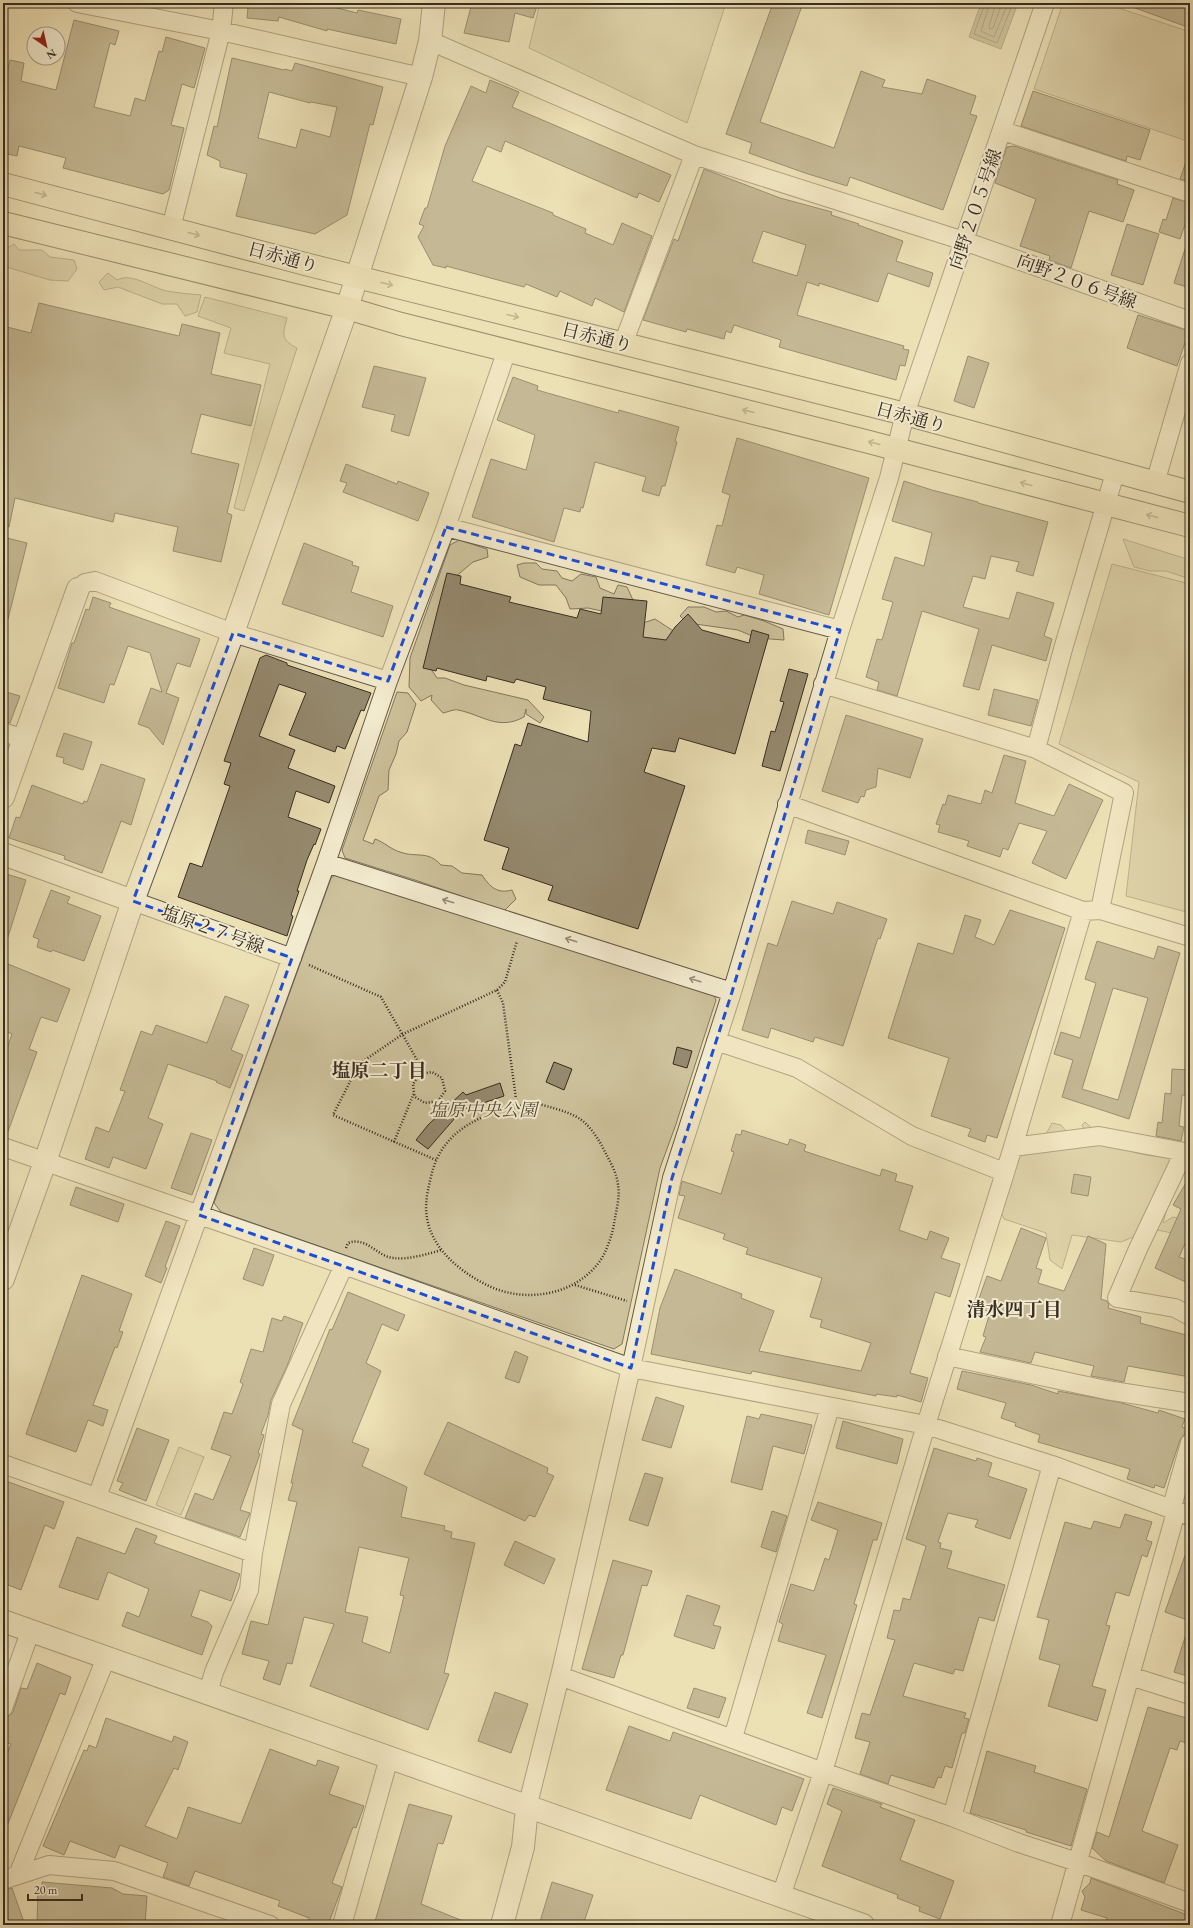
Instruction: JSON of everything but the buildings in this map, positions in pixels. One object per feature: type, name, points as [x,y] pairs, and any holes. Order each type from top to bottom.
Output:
[{"type":"highway","name":"日赤通り","points":[[3,184],[356,276],[905,414],[1115,473],[1190,492]]},
{"type":"highway","name":"日赤通り","points":[[3,223],[347,308],[401,324],[897,449],[1190,526]]},
{"type":"street","points":[[78,3],[221,32],[422,78]]},
{"type":"street","points":[[171,228],[221,32],[224,3]]},
{"type":"street","points":[[3,1279],[45,1162],[133,901],[233,633],[347,308],[356,276],[422,78],[430,41],[434,3]]},
{"type":"street","name":"向野２０５号線","points":[[527,1808],[560,1676],[631,1368],[672,1178],[732,992],[823,684],[897,449],[905,414],[1003,131],[1045,3]]},
{"type":"street","name":"向野２０６号線","points":[[430,41],[694,155],[964,241],[1190,321]]},
{"type":"street","points":[[1003,131],[1190,193]]},
{"type":"street","points":[[623,344],[694,155]]},
{"type":"street","points":[[97,1497],[326,863],[388,681],[446,526],[507,350]]},
{"type":"street","points":[[1154,483],[1190,363]]},
{"type":"street","points":[[1036,749],[1063,648],[1107,505],[1115,473]]},
{"type":"street","points":[[446,526],[840,630]]},
{"type":"street","points":[[3,797],[78,589],[85,583],[95,581],[233,633],[388,681]]},
{"type":"street","points":[[781,1896],[824,1772],[947,1356],[1012,1147],[1091,910],[1124,793],[1036,749],[823,684]]},
{"type":"street","points":[[3,732],[24,739]]},
{"type":"street","points":[[787,804],[1091,910],[1190,937]]},
{"type":"street","points":[[3,854],[133,901]]},
{"type":"street","points":[[326,863],[732,992]]},
{"type":"street","name":"塩原２７号線","points":[[133,901],[292,958]]},
{"type":"street","points":[[716,1041],[797,1068],[912,1136],[1004,1172]]},
{"type":"street","points":[[1012,1147],[1099,1136],[1187,1153],[1138,1249],[1117,1298],[1175,1308],[1190,1316]]},
{"type":"street","points":[[3,1147],[342,1264],[631,1368],[926,1425],[1052,1465],[1179,1513]]},
{"type":"street","points":[[208,1693],[214,1672],[248,1590],[253,1553],[281,1404],[342,1264]]},
{"type":"street","points":[[947,1356],[1106,1390],[1190,1403]]},
{"type":"street","points":[[733,1738],[830,1407]]},
{"type":"street","points":[[1060,1925],[1130,1676],[1179,1513],[1190,1444]]},
{"type":"street","points":[[3,1464],[253,1553]]},
{"type":"street","points":[[952,1817],[1052,1465]]},
{"type":"street","points":[[3,1621],[30,1632],[208,1693],[527,1808],[863,1925]]},
{"type":"street","points":[[3,1708],[30,1632]]},
{"type":"street","points":[[11,1877],[106,1658]]},
{"type":"street","points":[[560,1676],[952,1817],[1019,1843],[1077,1862],[1190,1903]]},
{"type":"street","points":[[1130,1676],[1190,1695]]},
{"type":"street","points":[[342,1925],[389,1758]]},
{"type":"street","points":[[502,1925],[523,1847],[527,1808]]},
{"type":"street","points":[[11,1877],[49,1865],[114,1870],[270,1925]]},
{"type":"path","points":[[436,1160],[333,1115],[359,1064],[403,1034],[497,990],[505,982],[514,945],[525,925]]},
{"type":"path","points":[[292,958],[380,997],[424,1072]]},
{"type":"path","points":[[497,990],[503,1003],[517,1106]]},
{"type":"path","points":[[394,1142],[414,1093],[413,1084],[420,1074],[424,1072],[432,1072],[442,1078],[444,1090],[438,1101],[426,1103],[415,1096],[414,1093]]},
{"type":"path","points":[[536,1103],[563,1111],[584,1122],[600,1142],[611,1164],[618,1185],[617,1210],[612,1236],[601,1258],[574,1285],[545,1295],[521,1296],[499,1291],[464,1272],[441,1250],[431,1235],[426,1218],[426,1199],[436,1160],[446,1144],[463,1128],[482,1117],[502,1109],[536,1103]]},
{"type":"path","points":[[342,1264],[348,1243],[354,1241],[369,1244],[380,1254],[394,1258],[429,1254],[441,1250]]},
{"type":"path","points":[[574,1285],[644,1306]]},
{"type":"highlighted area","points":[[446,527],[840,630],[732,992],[672,1178],[631,1368],[199,1215],[292,958],[133,901],[233,633],[388,681]]},
{"type":"green space","points":[[540,3],[726,3],[687,123],[529,48]]},
{"type":"green space","points":[[1063,3],[1104,3],[1190,32],[1190,142],[1034,89]]},
{"type":"green space","points":[[14,244],[19,250],[42,250],[50,257],[74,260],[77,269],[68,281],[50,280],[3,266],[3,245],[9,247]]},
{"type":"green space","points":[[108,273],[117,280],[123,278],[135,279],[167,291],[201,295],[197,312],[185,316],[177,304],[162,304],[118,287],[104,290],[99,282]]},
{"type":"green space","points":[[205,297],[287,318],[284,328],[285,339],[297,348],[244,511],[234,508],[270,364],[224,353],[231,328],[198,316]]},
{"type":"green space","points":[[1123,539],[1190,560],[1190,579],[1166,571],[1150,571],[1134,567]]},
{"type":"green space","points":[[459,540],[487,549],[488,557],[473,562],[454,578],[431,669],[437,678],[445,678],[464,685],[528,700],[544,717],[540,723],[526,714],[526,709],[524,717],[506,723],[491,721],[458,710],[443,713],[431,700],[432,695],[421,701],[409,687],[410,658],[450,545]]},
{"type":"green space","points":[[524,563],[536,563],[542,569],[557,571],[562,578],[572,581],[581,574],[596,577],[600,588],[614,594],[618,585],[627,587],[633,600],[620,601],[606,612],[588,608],[570,609],[566,598],[556,585],[539,585],[520,577],[517,565]]},
{"type":"green space","points":[[1112,564],[1190,584],[1190,913],[1126,896],[1139,782],[1059,744]]},
{"type":"green space","points":[[688,607],[704,607],[716,612],[726,611],[738,617],[744,615],[764,621],[783,629],[784,640],[757,638],[738,630],[688,623],[680,616]]},
{"type":"green space","points":[[655,619],[678,634],[675,646],[632,650],[640,624]]},
{"type":"green space","points":[[397,692],[408,693],[416,704],[407,732],[399,741],[396,754],[389,770],[388,790],[379,796],[363,840],[373,844],[375,839],[394,850],[406,854],[431,857],[441,865],[452,866],[462,873],[482,875],[491,886],[498,890],[512,890],[516,899],[504,911],[418,881],[345,858],[342,850]]},
{"type":"green space","name":"塩原中央公園","points":[[339,872],[711,989],[716,1000],[676,1124],[660,1168],[622,1344],[614,1349],[221,1212],[214,1203],[331,878]]},
{"type":"green space","points":[[1085,1122],[1104,1137],[1126,1150],[1151,1156],[1181,1158],[1163,1223],[1173,1217],[1190,1221],[1189,1246],[1181,1235],[1153,1229],[1121,1242],[1072,1235],[1062,1269],[1050,1260],[1046,1233],[1004,1219],[999,1207],[1011,1159],[1045,1136],[1052,1123],[1061,1125],[1068,1133],[1086,1134],[1082,1125]]},
{"type":"green space","points":[[179,1447],[204,1457],[181,1515],[156,1505]]},
{"type":"water","points":[[981,3],[1018,3],[1001,49],[969,37]]},
{"type":"district","name":"塩原二丁目","points":[[379,1070]]},
{"type":"district","name":"清水四丁目","points":[[1014,1309]]}]
